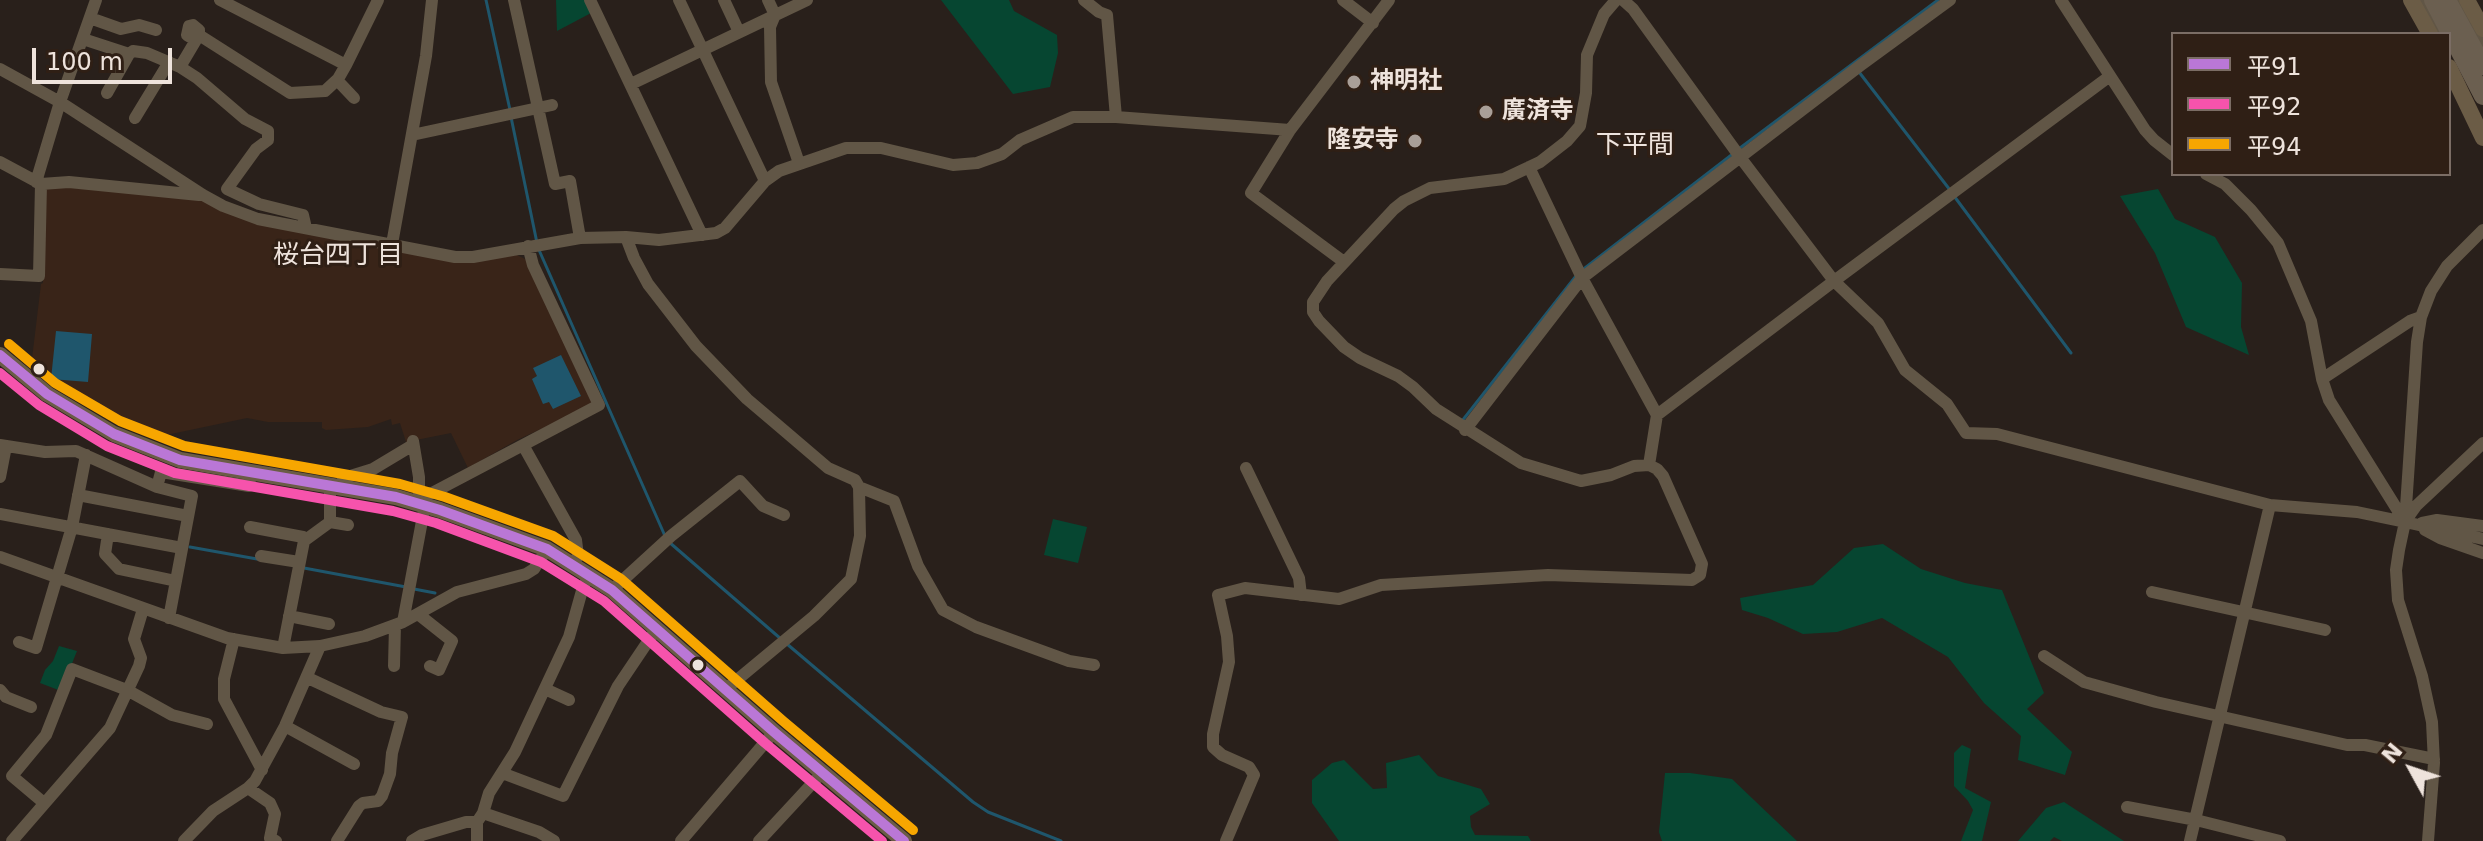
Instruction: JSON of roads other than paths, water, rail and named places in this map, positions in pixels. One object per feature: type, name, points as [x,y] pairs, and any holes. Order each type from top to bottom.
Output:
[{"type":"highway","points":[[2433,0],[2450,32]]},
{"type":"highway","points":[[2447,0],[2483,66]]},
{"type":"highway","points":[[2451,35],[2483,96]]},
{"type":"main road","points":[[2411,0],[2429,32]]},
{"type":"main road","points":[[2467,0],[2483,29]]},
{"type":"main road","points":[[2451,71],[2483,138]]},
{"type":"main road","points":[[0,355],[47,394],[114,434],[180,460],[420,500],[547,549],[612,590],[904,841]]},
{"type":"street","points":[[0,274],[39,276],[39,183],[60,102],[96,0]]},
{"type":"street","points":[[220,0],[346,65]]},
{"type":"street","points":[[141,114],[199,35],[290,93],[325,91],[337,80],[346,65],[378,0]]},
{"type":"street","points":[[392,244],[426,56],[432,0]]},
{"type":"street","points":[[514,0],[545,107],[555,184],[570,181],[580,238]]},
{"type":"street","points":[[590,0],[702,235]]},
{"type":"street","points":[[679,0],[765,181]]},
{"type":"street","points":[[724,0],[739,32]]},
{"type":"street","points":[[768,0],[775,15],[770,27],[771,82],[799,163]]},
{"type":"street","points":[[631,84],[807,0]]},
{"type":"street","points":[[1084,0],[1107,15],[1116,117]]},
{"type":"street","points":[[1343,0],[1373,23]]},
{"type":"street","points":[[1344,262],[1251,193],[1290,130],[1389,0]]},
{"type":"street","points":[[1226,841],[1254,775],[1249,767],[1222,755],[1213,747],[1213,734],[1229,662],[1218,595],[1245,588],[1339,599],[1381,585],[1548,575],[1692,580],[1700,575],[1702,564],[1663,476],[1657,469],[1649,465],[1634,466],[1581,481],[1521,463],[1465,430],[1398,376],[1344,347],[1313,312],[1313,302],[1327,281],[1394,209],[1418,193],[1444,185],[1504,179],[1529,167],[1567,141],[1580,126],[1586,93],[1587,55],[1604,14],[1616,0]]},
{"type":"street","points":[[1623,0],[1633,9],[1834,281],[1878,323],[1905,370],[1947,404],[1966,433],[1997,434],[2270,505],[2357,512],[2483,539]]},
{"type":"street","points":[[1465,430],[1582,278],[1950,0]]},
{"type":"street","points":[[2061,0],[2145,130],[2171,153]]},
{"type":"street","points":[[2421,0],[2437,32]]},
{"type":"street","points":[[2458,0],[2483,46]]},
{"type":"street","points":[[90,18],[121,29],[142,21],[156,30]]},
{"type":"street","points":[[83,39],[129,54]]},
{"type":"street","points":[[107,93],[133,51],[147,53],[197,78],[245,119],[268,131],[268,140],[256,149],[227,189],[259,204],[303,215],[306,228]]},
{"type":"street","points":[[2451,60],[2470,97],[2470,111]]},
{"type":"street","points":[[0,69],[60,102],[203,195],[258,219],[455,257],[473,257],[580,238],[659,240],[716,233],[725,228],[765,181],[779,171],[846,148],[881,148],[953,165],[977,163],[1002,154],[1020,140],[1073,117],[1116,117],[1290,130]]},
{"type":"street","points":[[1657,415],[2110,76]]},
{"type":"street","points":[[337,80],[354,98]]},
{"type":"street","points":[[412,135],[545,107]]},
{"type":"street","points":[[0,162],[39,183],[69,182],[203,195]]},
{"type":"street","points":[[1529,167],[1582,278],[1657,415],[1649,465]]},
{"type":"street","points":[[2210,176],[2225,184],[2278,243],[2311,321],[2329,400],[2410,523],[2440,538],[2483,553]]},
{"type":"street","points":[[2410,523],[2417,342],[2421,317],[2431,291],[2447,266],[2483,230]]},
{"type":"street","points":[[626,237],[648,284],[696,346],[747,399],[828,468],[855,480],[859,487],[860,536],[851,579],[814,616],[726,689]]},
{"type":"street","points":[[420,500],[599,405],[533,265],[528,246]]},
{"type":"street","points":[[2322,379],[2410,321],[2421,317]]},
{"type":"street","points":[[330,522],[335,485],[344,478],[373,469],[413,443],[420,500],[394,666]]},
{"type":"street","points":[[2428,841],[2434,759],[2429,701],[2398,600],[2396,570],[2416,506],[2483,443]]},
{"type":"street","points":[[523,445],[576,540],[578,556],[573,564]]},
{"type":"street","points":[[0,477],[3,446],[45,452],[76,451],[157,487],[192,496],[169,618]]},
{"type":"street","points":[[19,642],[36,648],[59,579],[86,455]]},
{"type":"street","points":[[1246,468],[1299,578],[1301,595]]},
{"type":"street","points":[[157,487],[161,472],[249,486],[251,473]]},
{"type":"street","points":[[612,590],[671,536],[740,481],[763,506],[784,515]]},
{"type":"street","points":[[859,487],[894,501],[918,566],[943,610],[976,627],[1069,661],[1094,665]]},
{"type":"street","points":[[78,495],[188,516]]},
{"type":"street","points":[[2190,841],[2270,505]]},
{"type":"street","points":[[0,514],[182,548]]},
{"type":"street","points":[[2410,523],[2437,520],[2483,526]]},
{"type":"street","points":[[283,648],[306,539],[330,522],[348,525]]},
{"type":"street","points":[[250,527],[306,539]]},
{"type":"street","points":[[108,534],[105,554],[119,569],[176,581]]},
{"type":"street","points":[[0,557],[234,639],[283,648],[320,646],[365,636],[399,624],[457,592],[531,572],[547,549]]},
{"type":"street","points":[[261,556],[299,562]]},
{"type":"street","points":[[477,841],[480,817],[489,793],[515,752],[569,637],[583,587],[590,574]]},
{"type":"street","points":[[2152,592],[2325,630]]},
{"type":"street","points":[[12,841],[110,728],[141,658],[134,639],[143,609]]},
{"type":"street","points":[[418,614],[452,641],[437,669]]},
{"type":"street","points":[[289,616],[329,624]]},
{"type":"street","points":[[502,773],[563,796],[618,686],[657,628]]},
{"type":"street","points":[[234,639],[224,679],[224,699],[262,770]]},
{"type":"street","points":[[184,841],[213,811],[248,788],[262,770],[308,678],[320,646]]},
{"type":"street","points":[[2044,656],[2084,682],[2156,702],[2347,745],[2365,745],[2434,759]]},
{"type":"street","points":[[44,803],[12,776],[46,735],[72,669],[127,690],[172,715],[207,724]]},
{"type":"street","points":[[308,678],[381,712],[402,717],[382,796],[378,801],[359,806],[337,841]]},
{"type":"street","points":[[545,689],[569,700]]},
{"type":"street","points":[[2,698],[31,707]]},
{"type":"street","points":[[285,726],[354,764]]},
{"type":"street","points":[[681,841],[774,732]]},
{"type":"street","points":[[759,841],[822,773]]},
{"type":"street","points":[[248,788],[270,803],[275,814],[271,840]]},
{"type":"street","points":[[2127,807],[2280,841]]},
{"type":"street","points":[[412,841],[480,817],[539,832],[554,841]]},
{"type":"water","points":[[56,331],[92,334],[88,382],[51,379]]},
{"type":"water","points":[[561,355],[581,396],[553,409],[549,402],[543,404],[532,379],[537,376],[533,368]]},
{"type":"waterway","points":[[486,0],[510,110]]},
{"type":"waterway","points":[[1740,148],[1938,0]]},
{"type":"waterway","points":[[1859,72],[1950,190]]},
{"type":"waterway","points":[[511,117],[537,243]]},
{"type":"waterway","points":[[1581,271],[1734,153]]},
{"type":"waterway","points":[[1954,196],[2071,353]]},
{"type":"waterway","points":[[539,250],[665,536]]},
{"type":"waterway","points":[[1462,421],[1576,276]]},
{"type":"waterway","points":[[669,542],[781,639]]},
{"type":"waterway","points":[[190,547],[257,559]]},
{"type":"waterway","points":[[304,568],[406,587]]},
{"type":"waterway","points":[[414,589],[435,593]]},
{"type":"waterway","points":[[787,644],[973,802],[988,812],[1061,841]]},
{"type":"place","name":"神明社","points":[[1354,82]]},
{"type":"place","name":"廣済寺","points":[[1486,112]]},
{"type":"place","name":"隆安寺","points":[[1415,141]]},
{"type":"district","name":"下平間","points":[[1635,146]]},
{"type":"district","name":"桜台四丁目","points":[[338,256]]}]
